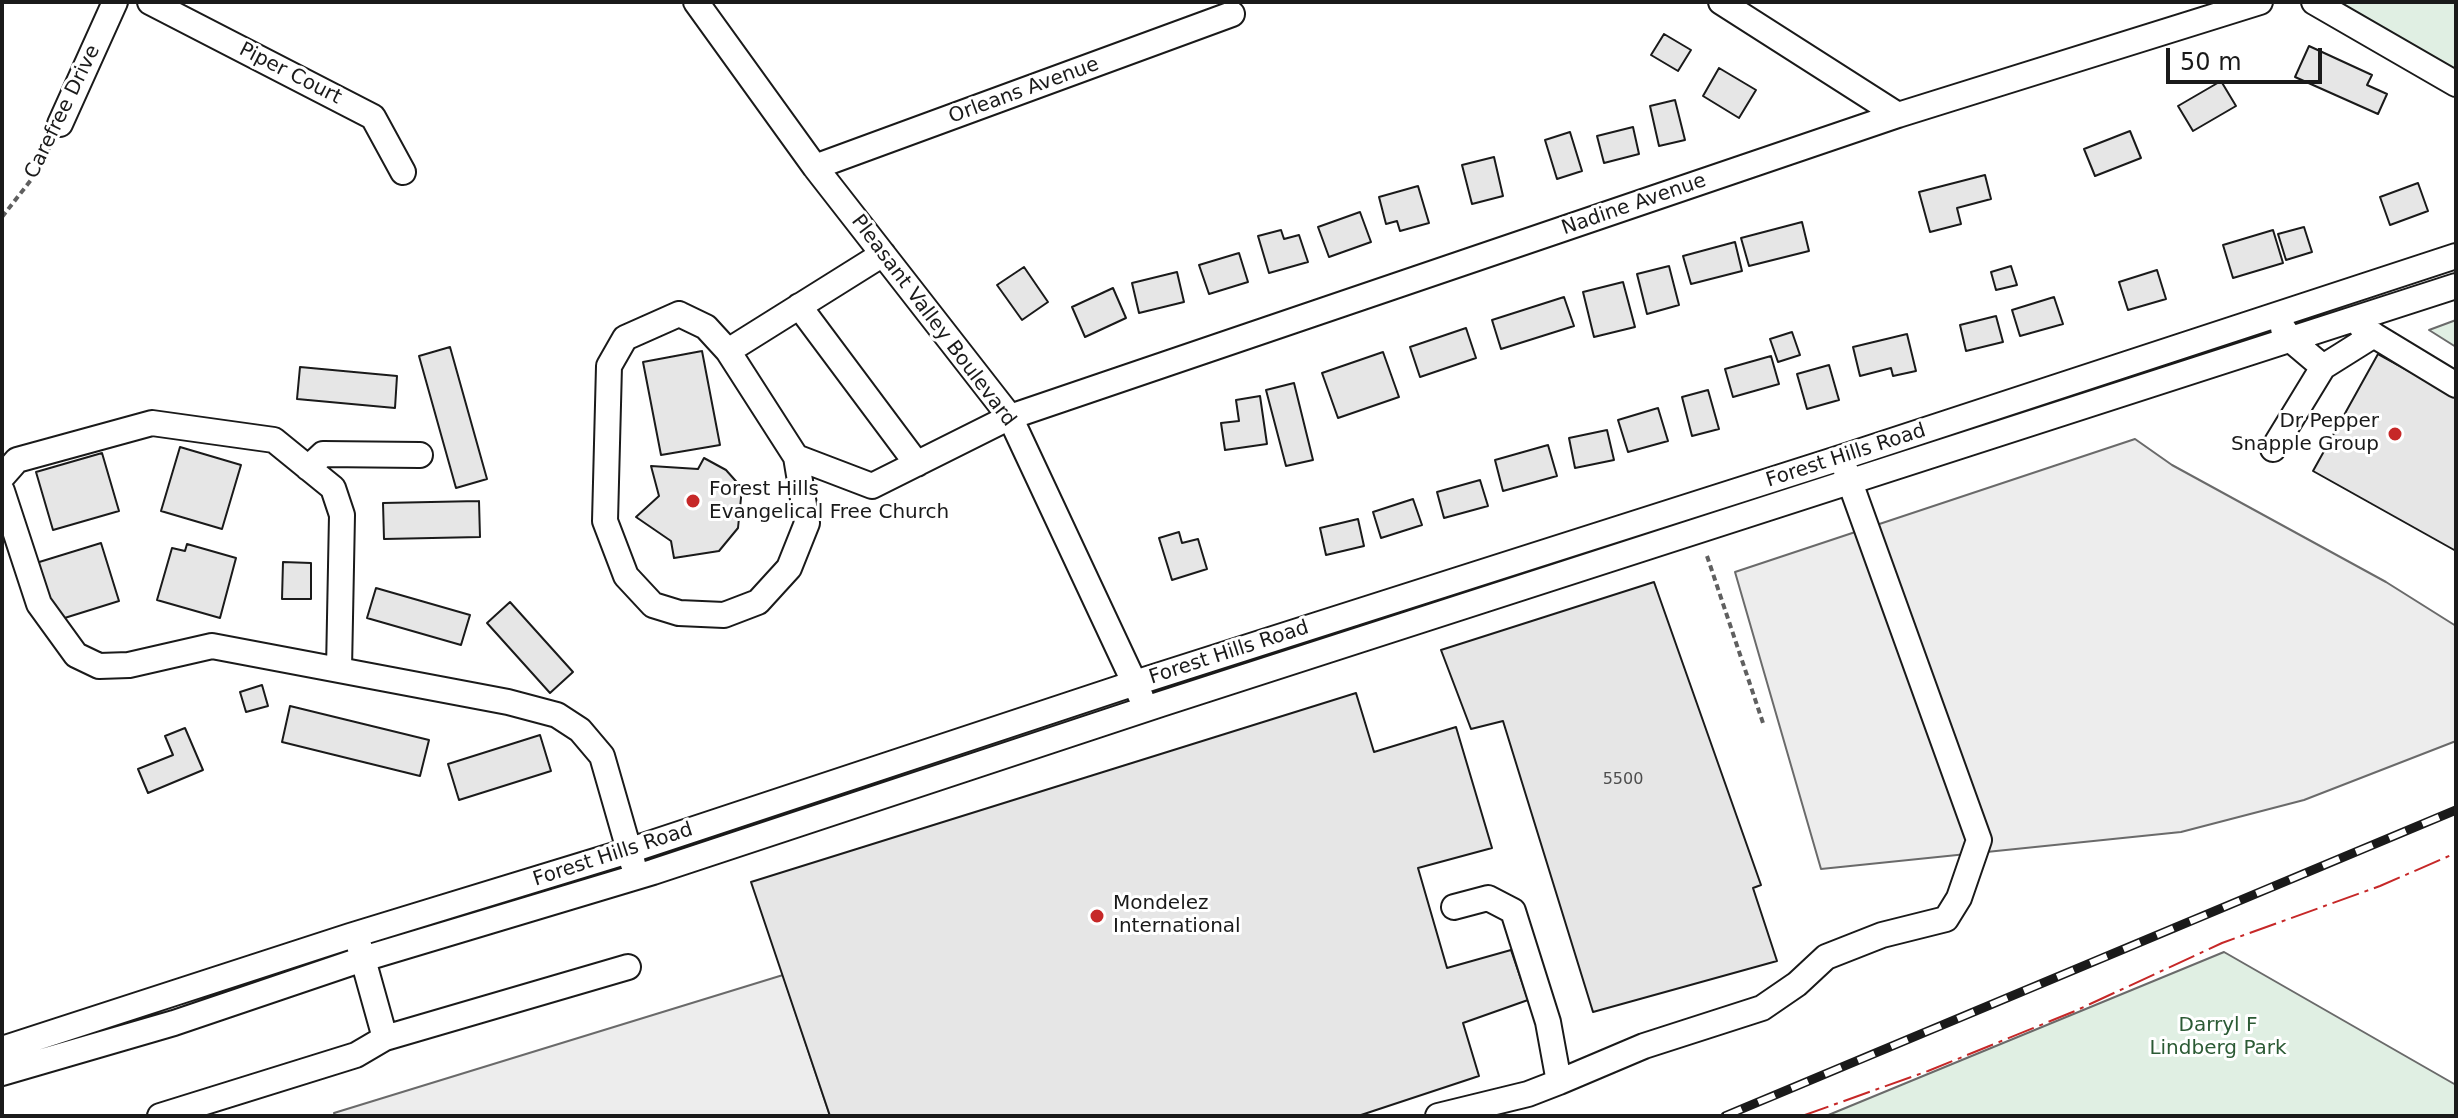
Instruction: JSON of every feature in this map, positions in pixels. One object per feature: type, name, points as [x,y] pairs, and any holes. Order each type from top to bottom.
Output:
[{"type":"street","name":"Carefree Drive","points":[[60,124],[115,2]]},
{"type":"street","name":"Piper Court","points":[[150,2],[373,117],[403,172]]},
{"type":"street","name":"Pleasant Valley Boulevard","points":[[696,2],[815,167],[1010,417],[1146,709]]},
{"type":"street","points":[[1721,2],[1898,115]]},
{"type":"street","name":"Nadine Avenue","points":[[796,457],[872,486],[1010,417],[1898,115],[2260,2]]},
{"type":"street","points":[[2314,2],[2456,84]]},
{"type":"street","points":[[2341,2],[2456,70]]},
{"type":"street","name":"Orleans Avenue","points":[[815,167],[1232,14]]},
{"type":"street","points":[[728,351],[883,254]]},
{"type":"street","name":"Forest Hills Road","points":[[2,1049],[356,934],[628,851],[1135,683],[1840,458],[2456,256]]},
{"type":"street","name":"Forest Hills Road","points":[[2,1073],[174,1023],[363,959],[639,877],[1146,709],[2456,286]]},
{"type":"street","points":[[799,306],[917,464]]},
{"type":"street","points":[[679,314],[706,327],[728,351],[796,457],[807,523],[789,568],[758,602],[724,615],[679,613],[653,605],[626,576],[605,521],[609,366],[625,338],[679,314]]},
{"type":"street","points":[[2276,315],[2291,340],[2323,367]]},
{"type":"street","points":[[2350,321],[2456,385]]},
{"type":"street","points":[[2273,449],[2323,367],[2374,335]]},
{"type":"street","points":[[2,477],[17,460],[152,423],[274,440],[333,488],[342,515],[339,669]]},
{"type":"street","points":[[308,468],[323,454],[420,455]]},
{"type":"street","points":[[1438,1116],[1528,1094],[1644,1046],[1762,1008],[1797,984],[1826,957],[1882,935],[1946,919],[1959,898],[1979,840],[1840,458]]},
{"type":"street","points":[[2,491],[39,604],[76,655],[99,666],[129,665],[212,646],[557,715],[580,730],[602,756],[628,851],[639,877]]},
{"type":"street","points":[[1454,907],[1488,898],[1513,911],[1548,1022],[1559,1082]]},
{"type":"street","points":[[356,934],[385,1038]]},
{"type":"street","points":[[160,1116],[356,1055],[385,1038],[628,967]]},
{"type":"path","name":"Carefree Drive","points":[[2,217],[38,171],[60,124]]},
{"type":"path","points":[[1707,556],[1764,726]]},
{"type":"green space","points":[[2329,2],[2456,2],[2456,77]]},
{"type":"green space","points":[[2456,320],[2456,347],[2429,330]]},
{"type":"green space","name":"Darryl F Lindberg Park","points":[[2224,952],[2456,1085],[2456,1116],[1826,1116]]},
{"type":"shaded area","points":[[2135,439],[2172,465],[2386,582],[2456,626],[2456,741],[2304,800],[2181,832],[1821,869],[1735,572]]},
{"type":"shaded area","points":[[783,975],[830,1116],[335,1116],[334,1113]]},
{"type":"building","points":[[1664,34],[1691,50],[1678,71],[1651,55]]},
{"type":"building","points":[[2309,46],[2372,75],[2367,85],[2387,94],[2378,114],[2295,77]]},
{"type":"building","points":[[1719,68],[1756,90],[1739,118],[1703,96]]},
{"type":"building","points":[[2221,81],[2236,106],[2193,131],[2178,106]]},
{"type":"building","points":[[1675,100],[1685,140],[1659,146],[1650,106]]},
{"type":"building","points":[[1633,127],[1639,154],[1604,163],[1597,136]]},
{"type":"building","points":[[2130,131],[2141,158],[2095,176],[2084,149]]},
{"type":"building","points":[[1570,132],[1582,171],[1557,179],[1545,140]]},
{"type":"building","points":[[1494,157],[1503,196],[1472,204],[1462,165]]},
{"type":"building","points":[[1985,175],[1991,199],[1957,208],[1961,224],[1930,232],[1919,192]]},
{"type":"building","points":[[2418,183],[2428,211],[2390,225],[2380,197]]},
{"type":"building","points":[[1418,186],[1429,223],[1400,231],[1397,221],[1386,224],[1379,197]]},
{"type":"building","points":[[1360,212],[1371,242],[1329,257],[1318,227]]},
{"type":"building","points":[[1802,222],[1809,251],[1749,266],[1741,238]]},
{"type":"building","points":[[2304,227],[2312,252],[2286,260],[2278,234]]},
{"type":"building","points":[[1281,230],[1284,239],[1299,235],[1308,262],[1269,273],[1258,236]]},
{"type":"building","points":[[2273,230],[2283,263],[2233,278],[2223,245]]},
{"type":"building","points":[[1735,242],[1742,271],[1691,284],[1683,256]]},
{"type":"building","points":[[1239,253],[1248,282],[1209,294],[1199,265]]},
{"type":"building","points":[[1669,266],[1679,305],[1647,314],[1637,274]]},
{"type":"building","points":[[2011,266],[2017,285],[1996,290],[1991,272]]},
{"type":"building","points":[[1024,267],[1048,302],[1022,320],[997,285]]},
{"type":"building","points":[[2157,270],[2166,299],[2128,310],[2119,282]]},
{"type":"building","points":[[1177,272],[1184,302],[1139,313],[1132,283]]},
{"type":"building","points":[[1623,282],[1635,327],[1594,337],[1583,292]]},
{"type":"building","points":[[1113,288],[1126,318],[1085,337],[1072,307]]},
{"type":"building","points":[[1564,297],[1574,326],[1501,349],[1492,320]]},
{"type":"building","points":[[2054,297],[2063,324],[2020,336],[2012,310]]},
{"type":"building","points":[[1996,316],[2003,342],[1966,351],[1960,325]]},
{"type":"building","points":[[1466,328],[1476,358],[1420,377],[1410,347]]},
{"type":"building","points":[[1792,332],[1800,355],[1778,362],[1770,339]]},
{"type":"building","points":[[1907,334],[1916,371],[1893,376],[1891,368],[1860,376],[1853,347]]},
{"type":"building","points":[[450,347],[487,479],[456,488],[419,356]]},
{"type":"building","points":[[702,351],[720,445],[661,455],[643,362]]},
{"type":"building","points":[[1383,352],[1399,397],[1338,418],[1322,373]]},
{"type":"building","name":"Dr Pepper Snapple Group","points":[[2378,354],[2456,397],[2456,551],[2313,471]]},
{"type":"building","points":[[1771,356],[1779,384],[1733,397],[1725,369]]},
{"type":"building","points":[[1829,365],[1839,400],[1807,409],[1797,374]]},
{"type":"building","points":[[300,367],[397,376],[395,408],[297,399]]},
{"type":"building","points":[[1294,383],[1313,460],[1286,466],[1266,390]]},
{"type":"building","points":[[1708,390],[1719,429],[1692,436],[1682,397]]},
{"type":"building","points":[[1260,396],[1267,444],[1225,450],[1221,423],[1239,421],[1236,400]]},
{"type":"building","points":[[1658,408],[1668,441],[1628,452],[1618,420]]},
{"type":"building","points":[[1607,430],[1614,460],[1575,468],[1569,438]]},
{"type":"building","points":[[1548,445],[1557,476],[1503,491],[1495,460]]},
{"type":"building","points":[[180,447],[241,465],[222,529],[161,511]]},
{"type":"building","points":[[102,453],[119,511],[53,530],[36,472]]},
{"type":"building","points":[[704,458],[726,470],[742,488],[738,528],[719,551],[674,558],[671,541],[636,517],[659,496],[651,466],[698,469]]},
{"type":"building","points":[[1480,480],[1488,506],[1444,518],[1437,492]]},
{"type":"building","points":[[1413,499],[1422,525],[1381,538],[1373,512]]},
{"type":"building","points":[[479,501],[480,537],[384,539],[383,503]]},
{"type":"building","points":[[1358,519],[1364,546],[1326,555],[1320,528]]},
{"type":"building","points":[[1179,532],[1182,543],[1198,539],[1207,569],[1172,580],[1159,538]]},
{"type":"building","points":[[101,543],[119,601],[55,621],[36,563]]},
{"type":"building","points":[[187,544],[236,558],[220,618],[157,600],[172,548],[185,551]]},
{"type":"building","points":[[283,562],[311,563],[311,599],[282,599]]},
{"type":"building","points":[[1654,582],[1761,885],[1753,888],[1777,961],[1593,1012],[1503,721],[1471,729],[1441,650]]},
{"type":"building","points":[[376,588],[470,615],[461,645],[367,618]]},
{"type":"building","points":[[510,602],[573,672],[550,693],[487,623]]},
{"type":"building","points":[[262,685],[268,706],[246,712],[240,692]]},
{"type":"building","name":"Mondelez International","points":[[1356,693],[1374,752],[1456,727],[1492,848],[1418,868],[1447,968],[1511,950],[1528,1000],[1463,1023],[1479,1076],[1358,1116],[830,1116],[751,882]]},
{"type":"building","points":[[290,706],[429,740],[420,776],[282,742]]},
{"type":"building","points":[[185,728],[203,770],[148,793],[138,769],[173,755],[165,736]]},
{"type":"building","points":[[540,735],[551,771],[459,800],[448,764]]},
{"type":"railway","points":[[1725,1116],[2456,810]]},
{"type":"power","points":[[1802,1116],[1928,1071],[2075,1011],[2222,943],[2380,886],[2456,853]]},
{"type":"place","name":"Dr Pepper Snapple Group","points":[[2395,434]]},
{"type":"place","name":"Forest Hills Evangelical Free Church","points":[[693,501]]},
{"type":"place","name":"Mondelez International","points":[[1097,916]]}]
